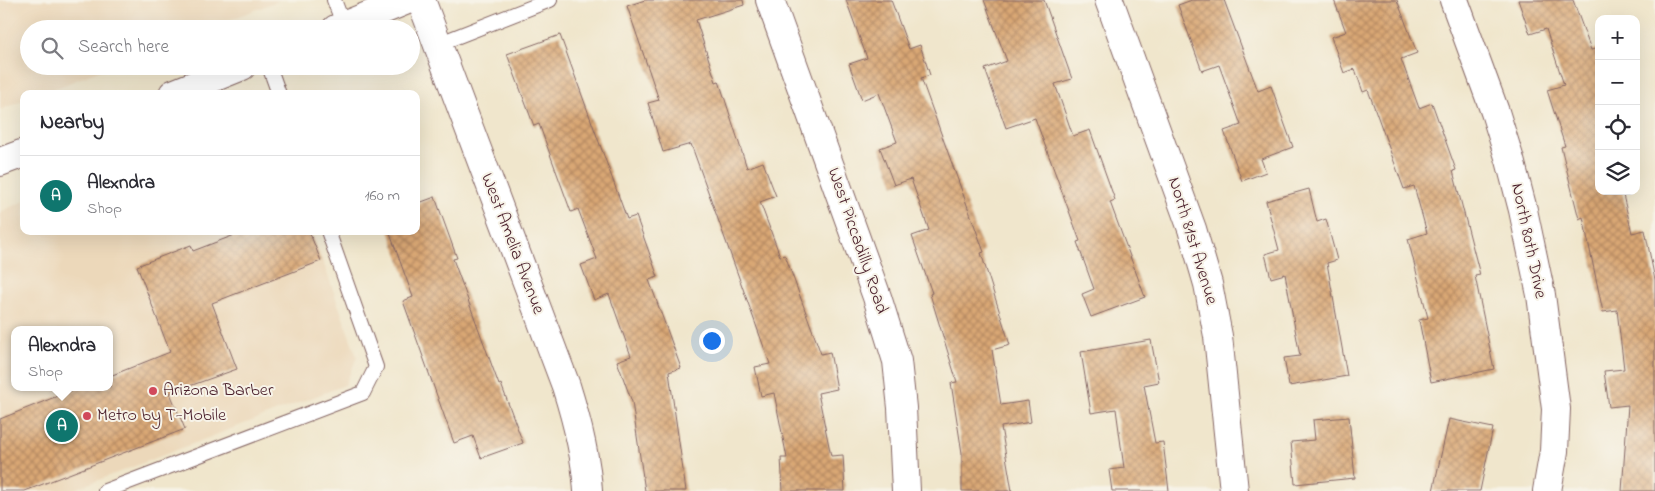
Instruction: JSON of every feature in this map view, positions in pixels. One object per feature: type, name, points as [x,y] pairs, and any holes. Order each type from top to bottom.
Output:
[{"type":"street","points":[[357,20],[407,0]]},
{"type":"street","name":"West Amelia Avenue","points":[[421,0],[566,386],[578,424],[586,466],[588,491]]},
{"type":"street","name":"West Piccadilly Road","points":[[770,0],[878,297],[896,361],[902,408],[906,491]]},
{"type":"street","name":"North 81st Avenue","points":[[1110,0],[1192,229],[1208,284],[1218,336],[1234,491]]},
{"type":"street","name":"North 80th Drive","points":[[1454,0],[1495,112],[1510,160],[1541,295],[1556,409],[1554,451],[1547,491]]},
{"type":"street","points":[[183,90],[220,75]]},
{"type":"street","points":[[0,162],[20,154]]},
{"type":"lane","points":[[334,0],[338,20]]},
{"type":"lane","points":[[438,44],[550,0]]},
{"type":"lane","points":[[272,75],[278,90]]},
{"type":"lane","points":[[105,491],[363,393],[376,367],[329,235]]},
{"type":"shaded area","points":[[0,0],[280,0],[230,20],[20,20],[20,75],[88,75],[51,90],[20,90],[20,102],[0,110]]},
{"type":"shaded area","points":[[20,203],[20,235],[313,235],[357,357],[345,385],[70,491],[0,491],[0,212]]},
{"type":"building","points":[[645,0],[743,0],[744,5],[696,20],[716,82],[719,81],[747,168],[763,162],[776,196],[760,202],[780,256],[785,255],[821,354],[830,352],[837,389],[818,393],[831,456],[843,455],[845,491],[783,491],[781,458],[787,458],[774,393],[761,396],[755,367],[770,364],[691,144],[663,152],[648,103],[659,100],[627,6]]},
{"type":"building","points":[[846,0],[891,0],[909,49],[920,45],[930,75],[921,78],[984,252],[981,253],[1010,345],[992,350],[1001,405],[1028,401],[1031,422],[1001,427],[1012,491],[962,491],[962,453],[951,383],[957,382],[930,294],[932,293],[912,236],[929,230],[911,179],[894,185],[880,148],[897,142],[879,93],[862,100],[849,64],[867,58]]},
{"type":"building","points":[[984,0],[1044,0],[1072,79],[1055,84],[1073,136],[1090,130],[1115,200],[1110,202],[1145,297],[1091,317],[1082,294],[1094,289],[1077,242],[1080,241],[1035,118],[1006,128],[985,69],[1007,61]]},
{"type":"building","points":[[1192,0],[1224,0],[1258,91],[1271,86],[1293,147],[1261,159],[1266,172],[1242,181],[1224,131],[1241,125],[1219,65],[1202,71],[1178,5]]},
{"type":"building","points":[[1334,0],[1397,0],[1417,53],[1401,59],[1419,108],[1432,103],[1456,170],[1453,171],[1480,275],[1475,276],[1494,369],[1431,382],[1419,320],[1428,318],[1408,239],[1427,233],[1414,186],[1404,189],[1368,90],[1363,92],[1355,69],[1344,73],[1331,37],[1346,32]]},
{"type":"building","points":[[1518,0],[1573,0],[1591,50],[1595,49],[1595,195],[1623,195],[1632,233],[1645,230],[1655,280],[1655,491],[1622,491],[1628,405],[1609,407],[1604,371],[1624,369],[1617,310],[1603,312],[1583,217],[1579,219],[1561,147],[1565,146],[1547,90],[1564,85],[1546,29],[1530,34]]},
{"type":"building","points":[[560,35],[627,219],[636,216],[658,277],[649,280],[681,368],[669,372],[686,491],[645,491],[632,402],[617,361],[631,356],[609,294],[594,300],[581,265],[597,259],[578,209],[571,212],[539,124],[534,126],[507,54]]},
{"type":"building","points":[[1309,189],[1317,222],[1326,219],[1337,260],[1327,263],[1347,376],[1289,386],[1284,358],[1300,356],[1285,274],[1271,278],[1265,254],[1279,250],[1266,201]]},
{"type":"building","points":[[435,197],[457,258],[453,259],[499,385],[501,384],[523,443],[481,458],[473,436],[454,443],[403,301],[413,297],[390,235],[420,235],[420,203]]},
{"type":"building","points":[[235,235],[311,235],[321,261],[212,303],[237,369],[170,393],[185,429],[25,491],[0,491],[0,419],[70,391],[113,391],[113,375],[170,352],[137,266],[191,245],[193,251]]},
{"type":"building","points":[[1151,340],[1159,382],[1144,385],[1155,443],[1163,442],[1169,491],[1112,491],[1109,470],[1124,468],[1116,409],[1091,413],[1081,352]]},
{"type":"building","points":[[1349,417],[1355,478],[1295,484],[1291,442],[1315,440],[1313,420]]},
{"type":"building","points":[[1449,419],[1493,428],[1480,491],[1433,491]]},
{"type":"place","name":"Arizona Barber","points":[[153,391]]},
{"type":"place","name":"Metro by T-Mobile","points":[[87,416]]},
{"type":"place","name":"Alexndra","points":[[62,426]]}]
